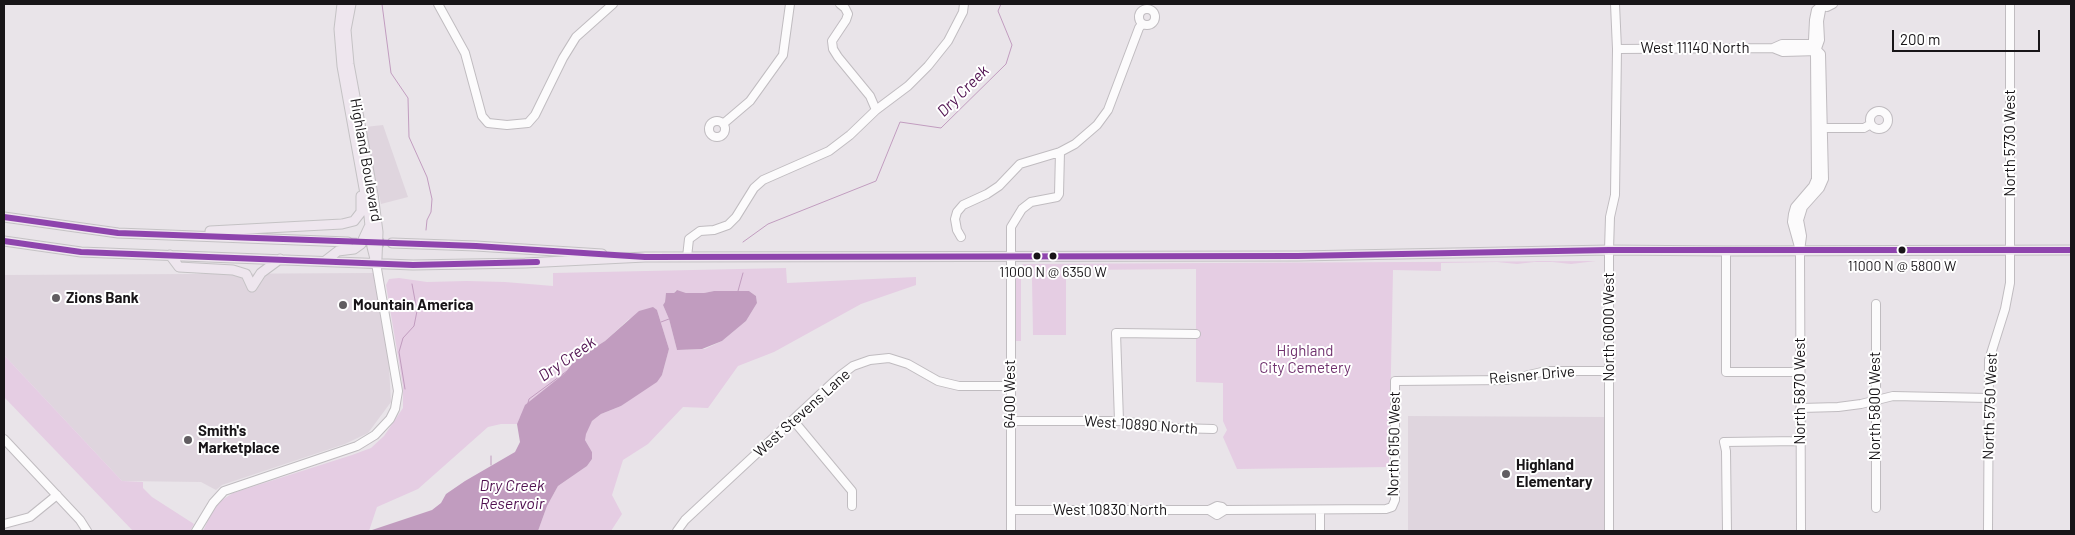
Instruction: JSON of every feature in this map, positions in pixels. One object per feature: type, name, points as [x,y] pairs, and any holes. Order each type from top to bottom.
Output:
[{"type":"main road","name":"Highland Boulevard","points":[[342,4],[339,47],[376,263]]},
{"type":"main road","name":"Highland Boulevard","points":[[351,4],[346,30],[349,64],[373,194],[378,232],[376,263]]},
{"type":"main road","points":[[156,234],[342,224],[354,221],[361,212],[362,181]]},
{"type":"main road","points":[[4,217],[81,229],[348,242]]},
{"type":"main road","points":[[325,261],[338,251],[354,249],[361,244],[370,225]]},
{"type":"main road","points":[[4,241],[65,250],[413,265],[525,263],[644,257],[1298,256],[1609,250],[2071,250]]},
{"type":"main road","points":[[392,243],[476,246],[644,257]]},
{"type":"main road","points":[[170,255],[179,267],[234,270],[246,274],[252,287],[261,273],[280,259]]},
{"type":"street","points":[[438,4],[465,53],[482,116],[488,123],[496,124],[528,122],[534,115],[576,37],[612,4]]},
{"type":"street","points":[[723,124],[750,101],[783,55],[790,4]]},
{"type":"street","points":[[840,4],[848,14],[832,41],[834,49],[870,96],[876,110]]},
{"type":"street","points":[[687,257],[689,239],[700,231],[714,230],[728,225],[736,217],[754,188],[763,180],[829,151],[850,135],[876,110],[908,86],[928,66],[948,41],[964,12],[964,4]]},
{"type":"street","name":"North 6000 West","points":[[1609,531],[1609,250],[1610,217],[1615,195],[1617,48],[1615,4]]},
{"type":"street","points":[[1821,4],[1830,6],[1833,4]]},
{"type":"street","name":"North 5870 West","points":[[1801,531],[1800,251],[1802,236],[1800,215],[1808,196],[1820,188],[1824,179],[1820,157],[1822,54],[1813,40],[1816,29],[1816,10],[1821,4]]},
{"type":"street","name":"North 5730 West","points":[[2010,4],[2010,283]]},
{"type":"street","points":[[961,237],[957,230],[956,219],[957,212],[963,205],[999,186],[1020,164],[1060,152],[1076,144],[1097,125],[1108,110],[1142,24]]},
{"type":"street","name":"West 11140 North","points":[[1617,48],[1773,48],[1783,52],[1818,48]]},
{"type":"street","points":[[1820,128],[1864,128],[1871,124]]},
{"type":"street","name":"6400 West","points":[[1011,531],[1011,227],[1022,209],[1030,202],[1059,194],[1060,152]]},
{"type":"street","points":[[1726,251],[1726,372],[1800,372]]},
{"type":"street","points":[[196,531],[213,503],[224,492],[357,446],[375,435],[390,418],[395,409],[398,391],[376,263]]},
{"type":"street","name":"North 5750 West","points":[[1988,531],[1989,360],[2005,309],[2010,283]]},
{"type":"street","name":"North 5800 West","points":[[1876,304],[1876,508]]},
{"type":"street","points":[[1119,420],[1116,333],[1196,334]]},
{"type":"street","name":"West Stevens Lane","points":[[677,531],[685,520],[853,366],[870,360],[889,358],[908,364],[938,381],[959,386],[1010,386]]},
{"type":"street","name":"Reisner Drive","points":[[1395,381],[1507,380],[1546,371],[1609,371]]},
{"type":"street","name":"North 6150 West","points":[[1392,506],[1395,500],[1395,381]]},
{"type":"street","points":[[1800,408],[1838,407],[1861,404],[1893,396],[1988,398]]},
{"type":"street","points":[[793,420],[852,491],[852,506]]},
{"type":"street","name":"West 10890 North","points":[[1010,421],[1119,420],[1176,428],[1213,429]]},
{"type":"street","points":[[4,439],[80,520],[87,531]]},
{"type":"street","points":[[1727,531],[1726,450],[1724,442],[1800,441]]},
{"type":"street","points":[[4,524],[30,517],[41,510],[57,495]]},
{"type":"street","name":"West 10830 North","points":[[1011,510],[1209,510],[1217,506],[1225,510],[1320,510],[1386,509],[1392,506]]},
{"type":"street","points":[[1320,510],[1320,531]]},
{"type":"shaded area","points":[[383,125],[408,197],[381,204],[365,127]]},
{"type":"shaded area","points":[[373,273],[388,349],[391,402],[368,433],[345,444],[222,485],[216,490],[201,482],[122,481],[4,355],[4,275]]},
{"type":"shaded area","name":"Highland Elementary","points":[[1408,416],[1605,417],[1605,531],[1408,531]]},
{"type":"green space","name":"Highland City Cemetery","points":[[1540,261],[1517,264],[1497,262],[1441,263],[1441,271],[1393,270],[1389,467],[1237,469],[1223,437],[1227,430],[1223,421],[1223,383],[1196,382],[1196,269],[1078,270],[1078,278],[1066,278],[1066,335],[1033,335],[1032,278],[1021,278],[1021,341],[1015,341],[1015,277],[1019,267],[1023,264]]},
{"type":"green space","points":[[1545,261],[1596,261],[1571,264]]},
{"type":"green space","points":[[786,268],[787,283],[916,277],[916,285],[861,304],[774,352],[738,366],[708,408],[683,407],[648,444],[623,460],[612,495],[622,514],[611,531],[538,531],[547,506],[558,486],[587,466],[592,459],[592,452],[585,440],[585,434],[592,421],[601,414],[621,406],[662,375],[669,349],[657,310],[629,319],[605,341],[575,360],[565,373],[520,417],[517,424],[501,424],[488,427],[418,489],[377,507],[369,531],[203,531],[219,502],[233,493],[371,448],[384,436],[403,408],[403,386],[386,285],[389,279],[399,278],[427,282],[505,282],[553,286],[553,273]],"holes":[[[676,290],[686,293],[749,291],[756,296],[757,303],[746,321],[722,341],[705,349],[677,350],[669,319],[663,305],[666,294],[674,293]]]},
{"type":"green space","points":[[4,355],[122,481],[143,482],[143,488],[152,497],[194,524],[190,531],[133,531],[4,397]]},
{"type":"water","points":[[677,290],[686,293],[749,291],[756,296],[757,303],[746,321],[722,341],[702,349],[677,350],[669,319],[663,305],[666,293],[674,293]]},
{"type":"water","name":"Dry Creek Reservoir","points":[[653,307],[657,310],[669,349],[662,375],[657,382],[621,406],[601,414],[592,421],[585,440],[592,452],[592,459],[587,466],[558,486],[547,506],[538,531],[369,531],[432,510],[441,503],[446,494],[515,452],[520,442],[517,424],[525,405],[565,373],[575,360],[605,341],[639,311]]},
{"type":"waterway","points":[[382,4],[391,73],[408,98],[409,137],[427,177],[432,199],[426,230]]},
{"type":"waterway","name":"Dry Creek","points":[[743,242],[768,224],[876,181],[900,122],[941,128],[1006,64],[1012,45],[998,11],[1001,4]]},
{"type":"waterway","name":"Dry Creek","points":[[738,291],[743,273]]},
{"type":"waterway","points":[[405,389],[399,352],[403,338],[414,326],[417,311],[412,284]]},
{"type":"waterway","name":"Dry Creek","points":[[661,322],[669,319]]},
{"type":"waterway","name":"Dry Creek","points":[[528,403],[529,399],[567,371]]},
{"type":"waterway","points":[[491,456],[491,465]]},
{"type":"tunnel","points":[[348,242],[392,243]]},
{"type":"transit line","points":[[4,217],[118,233],[476,246],[645,257],[1298,256],[1609,250],[2071,250]]},
{"type":"transit line","points":[[4,241],[81,252],[413,265],[537,262]]},
{"type":"place","name":"11000 N @ 5800 W","points":[[1902,250]]},
{"type":"place","name":"11000 N @ 6350 W","points":[[1053,256]]},
{"type":"place","name":"Zions Bank","points":[[56,298]]},
{"type":"place","name":"Mountain America","points":[[343,305]]},
{"type":"place","name":"Smith's Marketplace","points":[[188,440]]},
{"type":"place","name":"Highland Elementary","points":[[1506,474]]}]
